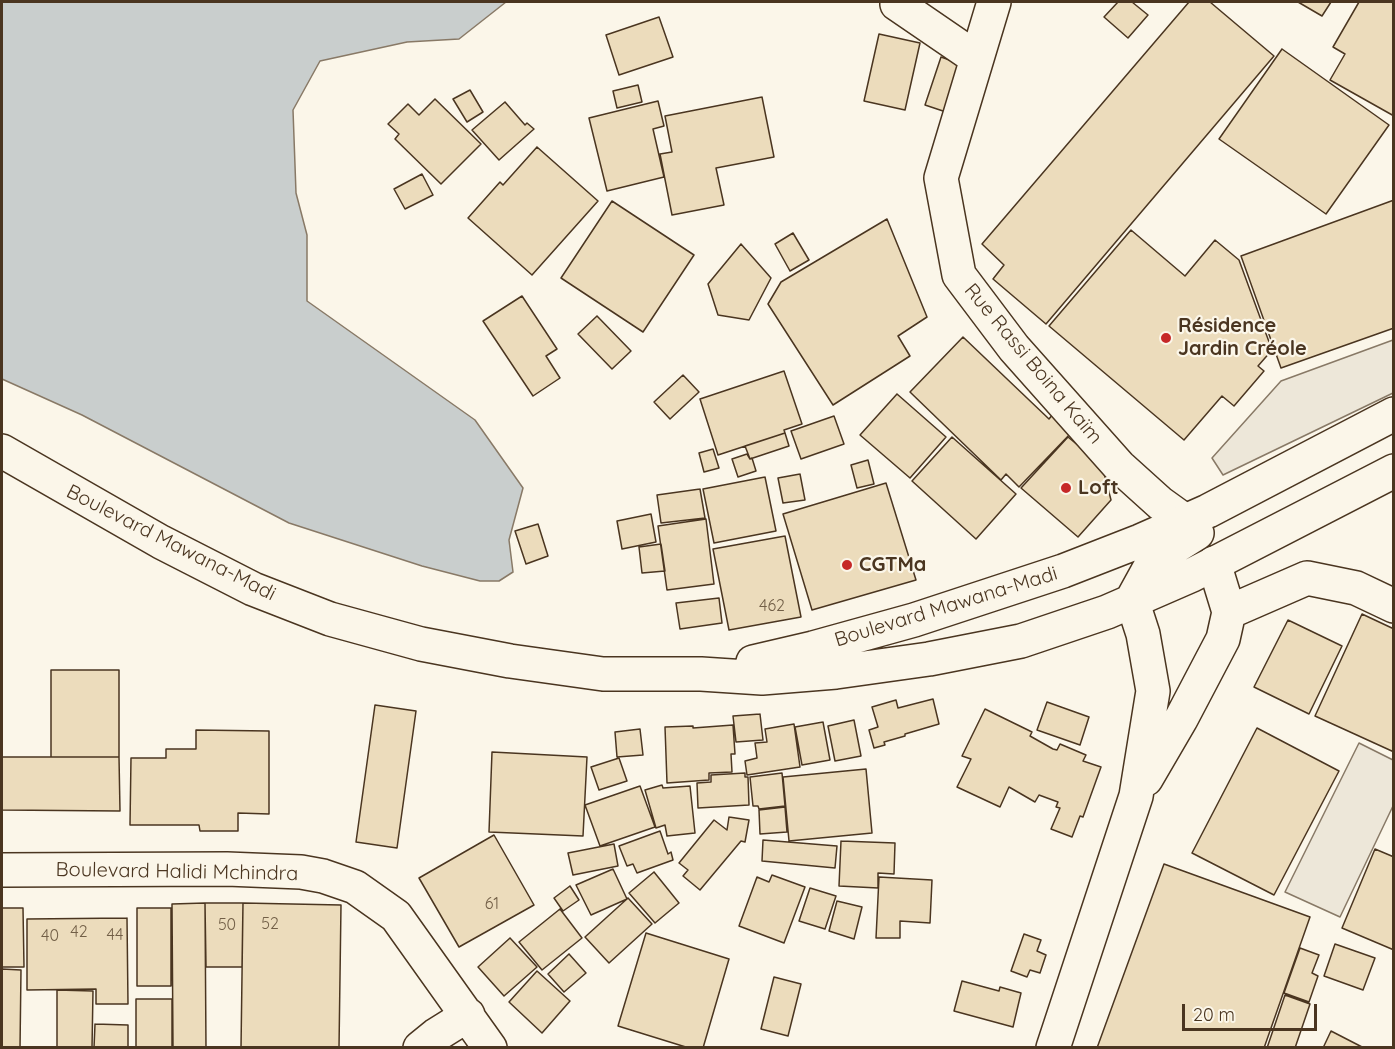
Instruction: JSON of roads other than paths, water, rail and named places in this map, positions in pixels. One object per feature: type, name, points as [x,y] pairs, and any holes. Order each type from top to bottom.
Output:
[{"type":"main road","points":[[898,2],[897,4],[976,58]]},
{"type":"main road","name":"Rue Rassi Boina Kaïm","points":[[994,2],[941,178],[959,275],[1014,348],[1119,466],[1190,527]]},
{"type":"main road","name":"Boulevard Mawana-Madi","points":[[1132,600],[1154,560],[1190,527],[1394,414]]},
{"type":"main road","name":"Boulevard Mawana-Madi","points":[[701,674],[813,648],[914,620],[1064,571],[1190,527],[1394,433]]},
{"type":"main road","name":"Boulevard Mawana-Madi","points":[[2,451],[161,542],[253,590],[330,620],[421,644],[510,661],[603,674],[701,674],[762,678],[836,672],[929,659],[1021,640],[1107,612],[1214,563],[1394,471]]},
{"type":"main road","points":[[1136,796],[1181,719],[1223,639],[1229,612],[1214,563],[1190,527]]},
{"type":"main road","points":[[1229,612],[1307,578],[1356,588],[1394,606]]},
{"type":"main road","points":[[1053,1047],[1136,796],[1153,691],[1143,634],[1132,600]]},
{"type":"main road","name":"Boulevard Halidi Mchindra","points":[[2,870],[226,869],[301,872],[355,887],[396,916],[490,1047]]},
{"type":"main road","points":[[420,1047],[468,1015]]},
{"type":"place","name":"Résidence Jardin Créole","points":[[1166,338]]},
{"type":"place","name":"Loft","points":[[1066,488]]},
{"type":"place","name":"CGTMa","points":[[847,565]]}]
